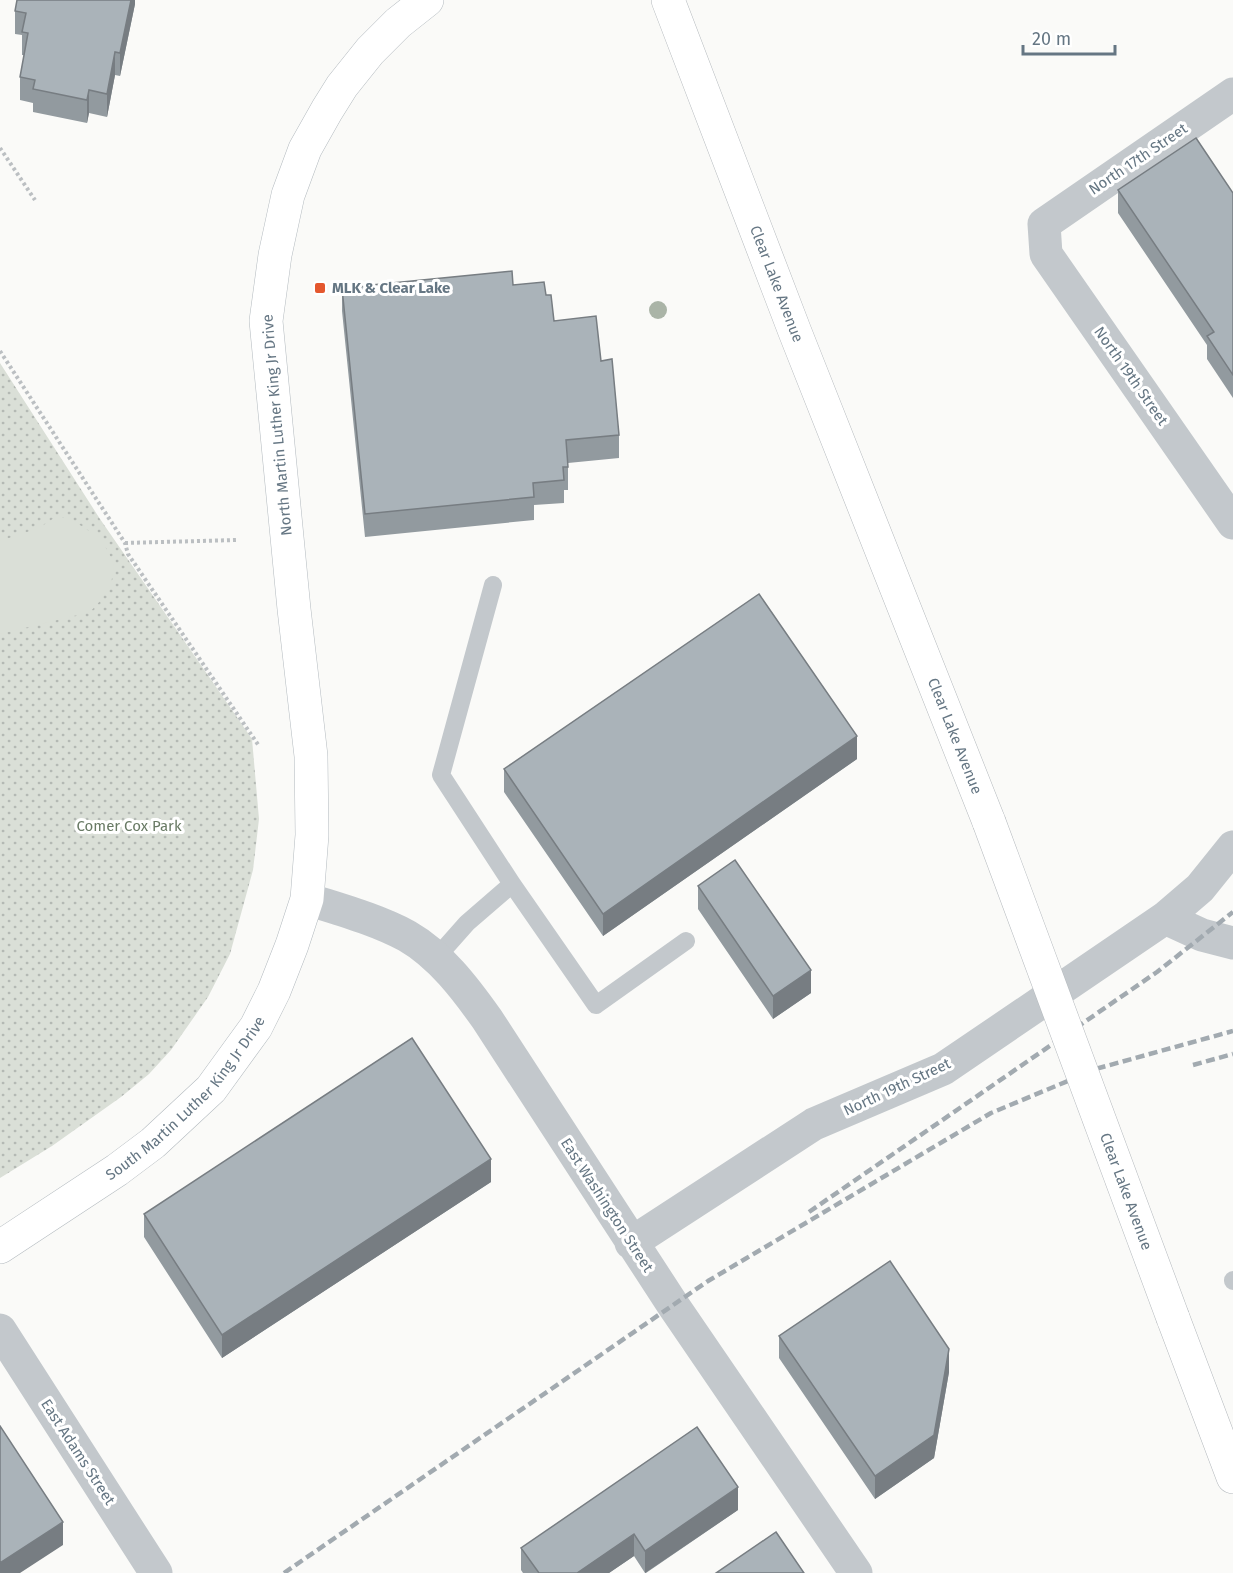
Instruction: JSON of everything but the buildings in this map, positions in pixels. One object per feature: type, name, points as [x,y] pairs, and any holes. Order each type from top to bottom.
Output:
[{"type":"main road","name":"North Martin Luther King Jr Drive","points":[[307,899],[312,836],[311,756],[266,321],[273,264],[288,195],[305,149],[327,110],[342,86],[370,51],[398,23],[427,0]]},
{"type":"main road","name":"Clear Lake Avenue","points":[[668,0],[795,332],[989,822],[1233,1477]]},
{"type":"main road","name":"South Martin Luther King Jr Drive","points":[[0,1247],[117,1170],[153,1143],[211,1089],[256,1027],[274,992],[307,899]]},
{"type":"street","name":"North 17th Street","points":[[1044,224],[1233,94]]},
{"type":"street","name":"North 19th Street","points":[[1044,224],[1046,254],[1233,523]]},
{"type":"street","name":"North 19th Street","points":[[631,1243],[814,1124],[943,1069],[1165,918],[1200,888],[1233,847]]},
{"type":"street","name":"East Washington Street","points":[[307,899],[373,920],[409,937],[436,958],[463,984],[631,1243],[748,1418],[856,1573]]},
{"type":"street","points":[[1165,918],[1202,935],[1233,943]]},
{"type":"street","name":"East Adams Street","points":[[0,1330],[156,1573]]},
{"type":"lane","points":[[493,585],[441,775],[512,884],[596,1005],[686,941]]},
{"type":"lane","points":[[436,958],[467,923],[512,884]]},
{"type":"path","points":[[0,148],[34,200]]},
{"type":"path","points":[[0,351],[125,543],[128,554],[259,746]]},
{"type":"path","points":[[125,543],[236,540]]},
{"type":"green space","name":"Comer Cox Park","points":[[0,363],[100,519],[252,739],[259,819],[253,870],[230,954],[208,997],[171,1050],[149,1074],[121,1097],[52,1146],[0,1178]]},
{"type":"green space","points":[[54,518],[69,518],[100,538],[114,566],[111,584],[90,612],[0,634],[0,541],[39,528]]},
{"type":"railway","points":[[809,1212],[1157,972],[1233,912]]},
{"type":"railway","points":[[284,1573],[708,1281],[991,1113],[1099,1068],[1233,1031]]},
{"type":"railway","points":[[1193,1065],[1233,1054]]},
{"type":"place","name":"MLK & Clear Lake","points":[[320,288]]}]
